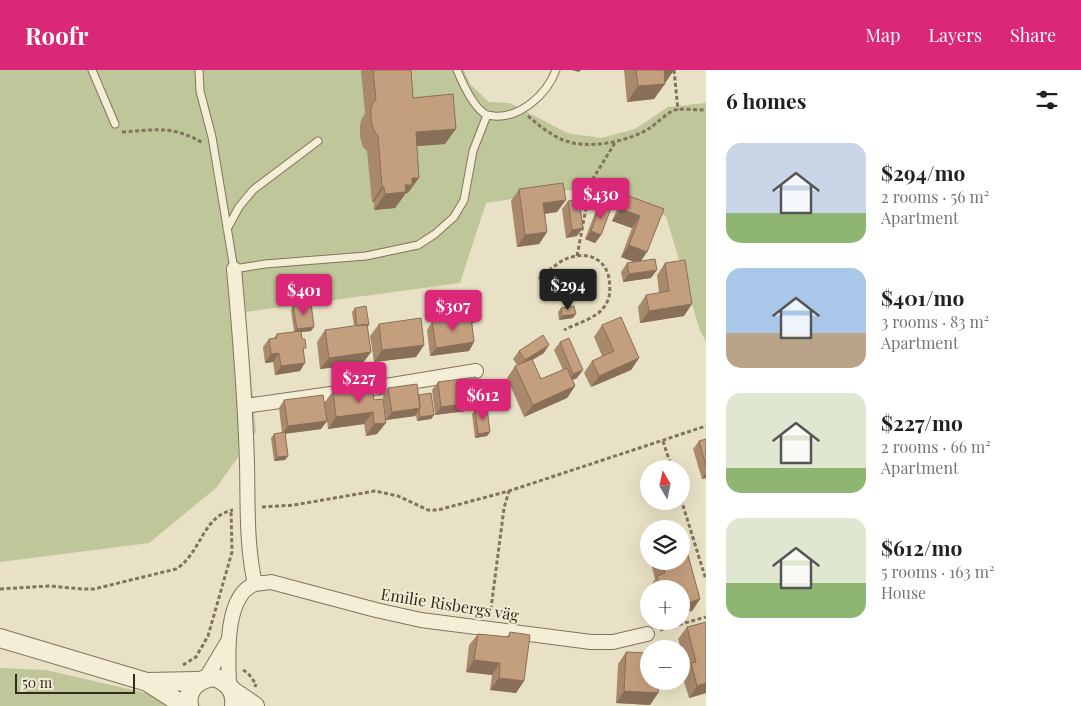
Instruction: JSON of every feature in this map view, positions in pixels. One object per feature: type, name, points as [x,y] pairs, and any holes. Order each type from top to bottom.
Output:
[{"type":"street","points":[[189,706],[189,694],[192,687],[202,680],[228,640],[240,598],[255,584],[250,566],[245,406],[234,269]]},
{"type":"street","points":[[245,406],[380,387],[476,370]]},
{"type":"street","name":"Emilie Risbergs väg","points":[[255,584],[271,582],[421,620],[590,642],[613,642],[647,634]]},
{"type":"street","points":[[0,638],[147,682],[185,706]]},
{"type":"street","points":[[228,640],[232,694]]},
{"type":"street","points":[[147,682],[202,680],[214,677],[232,694],[255,706]]},
{"type":"lane","points":[[92,70],[115,124]]},
{"type":"lane","points":[[199,70],[200,91],[215,153],[234,269],[265,264],[366,256],[418,245],[435,234],[454,217],[464,200],[473,151],[487,115]]},
{"type":"lane","points":[[457,70],[476,105],[487,115],[501,116],[516,113],[536,98],[553,77],[556,70]]},
{"type":"lane","points":[[227,230],[239,207],[253,190],[318,141]]},
{"type":"path","points":[[674,70],[678,110]]},
{"type":"path","points":[[520,110],[546,130],[563,140],[578,143],[616,141],[634,136],[650,128],[673,110],[706,110]]},
{"type":"path","points":[[115,124],[118,132],[170,129],[187,134],[215,153]]},
{"type":"path","points":[[577,256],[591,182],[616,141]]},
{"type":"path","points":[[539,279],[562,261],[577,256],[598,258],[606,268],[610,292],[606,305],[596,315],[564,330]]},
{"type":"path","points":[[0,589],[49,586],[94,589],[176,569],[191,556],[213,520],[231,510],[294,505],[375,491],[398,496],[428,510],[438,510],[509,491],[706,426]]},
{"type":"path","points":[[663,440],[669,460]]},
{"type":"path","points":[[489,628],[504,508],[509,491]]},
{"type":"path","points":[[178,681],[182,666],[196,657],[202,650],[208,636],[232,552],[231,510]]},
{"type":"path","points":[[684,510],[706,580]]},
{"type":"path","points":[[647,634],[706,617]]},
{"type":"green space","points":[[0,70],[464,70],[470,84],[489,102],[510,103],[567,133],[601,138],[635,129],[668,107],[706,103],[706,341],[700,331],[666,216],[569,190],[486,203],[460,283],[245,312],[256,432],[216,488],[149,543],[0,562]]},
{"type":"green space","points":[[0,668],[46,670],[202,706],[0,706]]},
{"type":"building","points":[[373,70],[411,70],[413,98],[453,94],[456,129],[416,132],[419,178],[412,178],[412,185],[405,185],[406,192],[385,194],[384,187],[382,187],[378,136],[374,131],[371,121],[371,109],[376,100]]},
{"type":"building","points":[[636,70],[664,70],[665,84],[638,86]]},
{"type":"building","points":[[563,183],[566,200],[543,203],[547,232],[525,235],[519,189]]},
{"type":"building","points":[[626,195],[664,209],[647,252],[629,245],[640,216],[621,209]]},
{"type":"building","points":[[579,199],[583,228],[572,230],[568,201]]},
{"type":"building","points":[[601,204],[611,208],[601,235],[591,231]]},
{"type":"building","points":[[655,259],[657,270],[629,274],[627,263]]},
{"type":"building","points":[[685,260],[692,304],[649,311],[646,295],[669,291],[665,263]]},
{"type":"building","points":[[473,294],[477,318],[465,318],[462,296]]},
{"type":"building","points":[[311,303],[314,327],[297,329],[293,306]]},
{"type":"building","points":[[366,306],[369,325],[357,326],[355,308]]},
{"type":"building","points":[[574,306],[576,314],[562,316],[561,308]]},
{"type":"building","points":[[471,317],[474,342],[436,348],[432,322]]},
{"type":"building","points":[[621,317],[639,358],[599,376],[592,361],[614,351],[602,325]]},
{"type":"building","points":[[421,318],[424,345],[382,350],[379,324]]},
{"type":"building","points":[[367,324],[371,352],[329,358],[325,330]]},
{"type":"building","points":[[301,331],[302,339],[305,339],[306,348],[303,348],[305,363],[281,366],[279,353],[271,354],[269,339],[277,338],[277,334]]},
{"type":"building","points":[[543,335],[549,345],[525,360],[519,351]]},
{"type":"building","points":[[569,338],[583,370],[573,374],[560,342]]},
{"type":"building","points":[[532,359],[541,379],[567,368],[575,386],[533,405],[515,366]]},
{"type":"building","points":[[476,377],[479,402],[441,407],[438,382]]},
{"type":"building","points":[[417,384],[420,408],[392,412],[388,388]]},
{"type":"building","points":[[372,386],[374,400],[383,399],[386,423],[374,424],[373,412],[336,417],[333,391]]},
{"type":"building","points":[[431,393],[434,415],[420,417],[419,395]]},
{"type":"building","points":[[323,395],[327,421],[288,426],[284,400]]},
{"type":"building","points":[[487,408],[490,432],[478,434],[475,410]]},
{"type":"building","points":[[285,432],[288,456],[277,457],[274,434]]},
{"type":"building","points":[[706,439],[706,466],[699,441]]},
{"type":"building","points":[[690,563],[700,599],[690,602],[690,580],[658,580],[657,576],[665,573],[664,570],[690,570]]},
{"type":"building","points":[[706,622],[706,683],[697,686],[691,663],[696,662],[688,630],[690,630],[690,626]]},
{"type":"building","points":[[510,632],[530,635],[524,681],[499,678],[500,663],[474,660],[478,634],[509,637]]},
{"type":"building","points":[[626,652],[640,653],[640,690],[658,690],[658,693],[624,691]]}]
